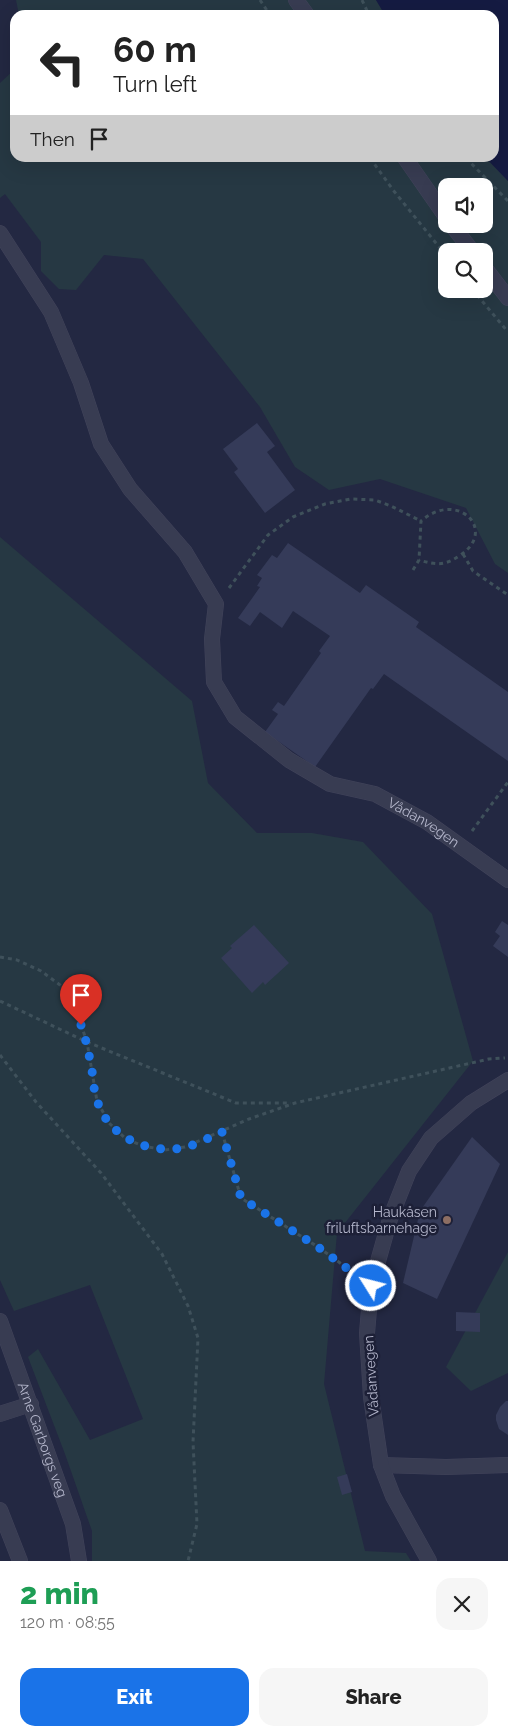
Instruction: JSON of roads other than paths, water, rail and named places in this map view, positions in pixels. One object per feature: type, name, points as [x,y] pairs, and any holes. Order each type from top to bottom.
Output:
[{"type":"street","points":[[408,162],[438,205]]},
{"type":"street","points":[[458,233],[466,243]]},
{"type":"street","name":"Vådanvegen","points":[[0,234],[51,312],[81,383],[101,444],[130,489],[185,552],[216,604],[212,639],[214,682],[235,717],[289,760],[330,784],[375,794],[427,822],[508,880]]},
{"type":"street","points":[[493,279],[508,298]]},
{"type":"street","name":"Vådanvegen","points":[[429,1561],[393,1496],[381,1465],[371,1397],[367,1333],[371,1286],[390,1219],[409,1171],[431,1138],[471,1103],[508,1080]]},
{"type":"street","name":"Arne Garborgs veg","points":[[0,1321],[73,1524],[80,1561]]},
{"type":"street","points":[[0,1414],[31,1404]]},
{"type":"street","points":[[381,1465],[446,1467],[508,1465]]},
{"type":"street","points":[[0,1510],[20,1561]]},
{"type":"water","points":[[376,0],[508,0],[508,181],[490,162],[499,162],[499,10],[382,10]]},
{"type":"place","name":"Haukåsen friluftsbarnehage","points":[[447,1220]]}]
